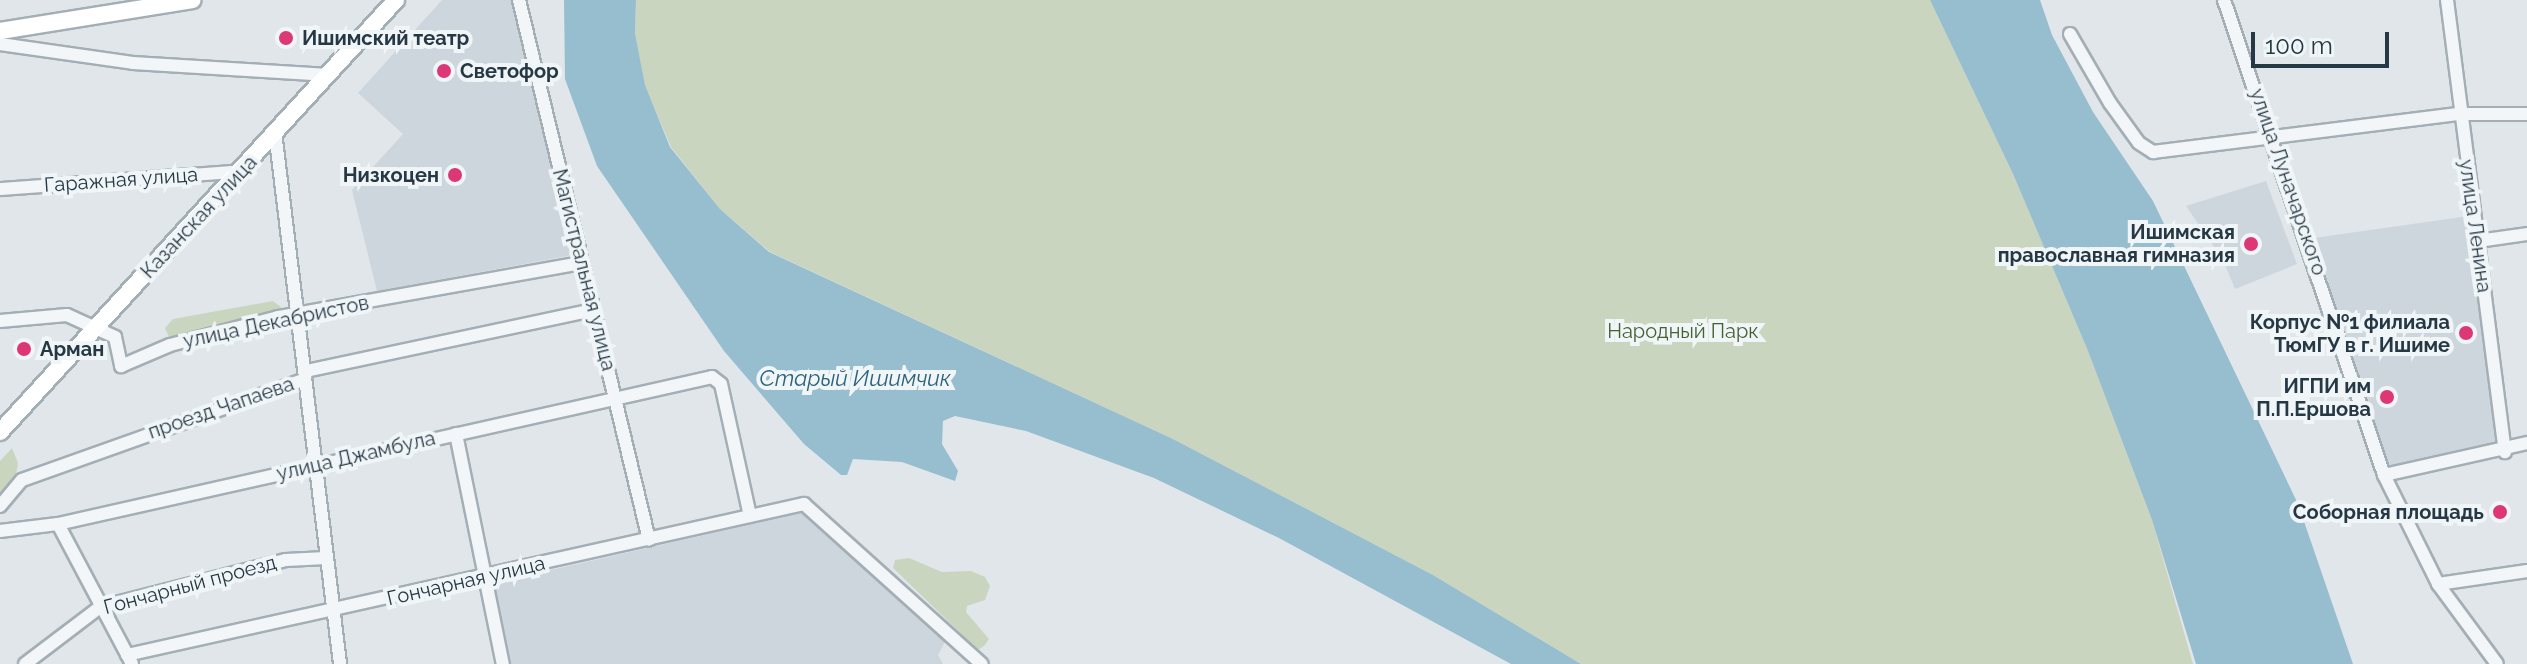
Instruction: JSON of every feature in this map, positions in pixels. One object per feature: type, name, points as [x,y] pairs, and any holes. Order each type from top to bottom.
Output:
[{"type":"main road","points":[[0,31],[193,0]]},
{"type":"main road","name":"Казанская улица","points":[[0,432],[243,171],[396,0]]},
{"type":"street","name":"Магистральная улица","points":[[519,0],[649,540]]},
{"type":"street","name":"улица Луначарского","points":[[2224,0],[2275,140],[2384,475],[2438,584],[2497,664]]},
{"type":"street","name":"улица Ленина","points":[[2447,0],[2505,452]]},
{"type":"street","points":[[2070,34],[2110,103],[2145,150],[2255,136],[2275,140],[2460,114],[2527,114]]},
{"type":"street","points":[[0,44],[133,63],[329,75]]},
{"type":"street","points":[[275,132],[340,664]]},
{"type":"street","name":"Гаражная улица","points":[[0,189],[243,171]]},
{"type":"street","points":[[2478,241],[2527,234]]},
{"type":"street","name":"улица Декабристов","points":[[97,327],[115,337],[121,366],[170,345],[297,315],[582,263]]},
{"type":"street","name":"проезд Чапаева","points":[[0,506],[22,480],[305,379],[306,371],[594,310]]},
{"type":"street","points":[[0,321],[67,315],[97,327]]},
{"type":"street","name":"улица Джамбула","points":[[0,531],[58,524],[712,377],[721,384],[750,516]]},
{"type":"street","points":[[456,434],[503,664]]},
{"type":"street","points":[[2384,475],[2505,452],[2527,443]]},
{"type":"street","name":"Гончарная улица","points":[[130,660],[804,504],[982,664]]},
{"type":"street","points":[[58,524],[130,660]]},
{"type":"street","name":"Гончарный проезд","points":[[26,664],[100,607],[286,560],[326,558]]},
{"type":"street","points":[[2438,584],[2527,571]]},
{"type":"shaded area","points":[[442,0],[514,0],[573,255],[377,291],[352,190],[403,134],[358,93]]},
{"type":"shaded area","name":"Ишимская православная гимназия","points":[[2266,181],[2297,264],[2235,289],[2223,260],[2186,206]]},
{"type":"shaded area","points":[[2469,216],[2498,449],[2388,470],[2314,238]]},
{"type":"shaded area","points":[[801,513],[946,640],[938,655],[943,664],[509,664],[494,583]]},
{"type":"green space","name":"Народный Парк","points":[[636,0],[1930,0],[2013,174],[2088,351],[2152,520],[2193,664],[1581,664],[1433,575],[1173,439],[770,252],[720,209],[671,147],[645,86],[635,33]]},
{"type":"green space","points":[[273,301],[281,307],[278,312],[170,339],[165,328],[173,319]]},
{"type":"green space","points":[[12,448],[18,463],[15,480],[0,494],[0,461]]},
{"type":"green space","points":[[909,558],[942,572],[971,571],[985,577],[990,586],[985,600],[967,606],[966,612],[989,639],[984,646],[978,650],[893,568],[895,560]]},
{"type":"water","name":"Старый Ишимчик","points":[[564,0],[636,0],[635,33],[645,85],[670,147],[720,209],[769,252],[1173,439],[1433,575],[1581,664],[1511,664],[1279,538],[1154,478],[1026,431],[955,416],[943,421],[942,444],[958,471],[955,481],[902,462],[853,459],[847,475],[841,475],[804,444],[724,351],[597,166],[565,79]]},
{"type":"water","points":[[1930,0],[2040,0],[2052,35],[2093,112],[2153,201],[2298,504],[2353,664],[2196,664],[2152,520],[2088,351],[2013,174]]},
{"type":"place","name":"Ишимский театр","points":[[286,38]]},
{"type":"place","name":"Светофор","points":[[444,71]]},
{"type":"place","name":"Низкоцен","points":[[455,175]]},
{"type":"place","name":"Ишимская православная гимназия","points":[[2251,244]]},
{"type":"place","name":"Корпус №1 филиала ТюмГУ в г. Ишиме","points":[[2466,333]]},
{"type":"place","name":"Арман","points":[[24,349]]},
{"type":"place","name":"ИГПИ им П.П.Ершова","points":[[2387,397]]},
{"type":"place","name":"Соборная площадь","points":[[2500,512]]}]
